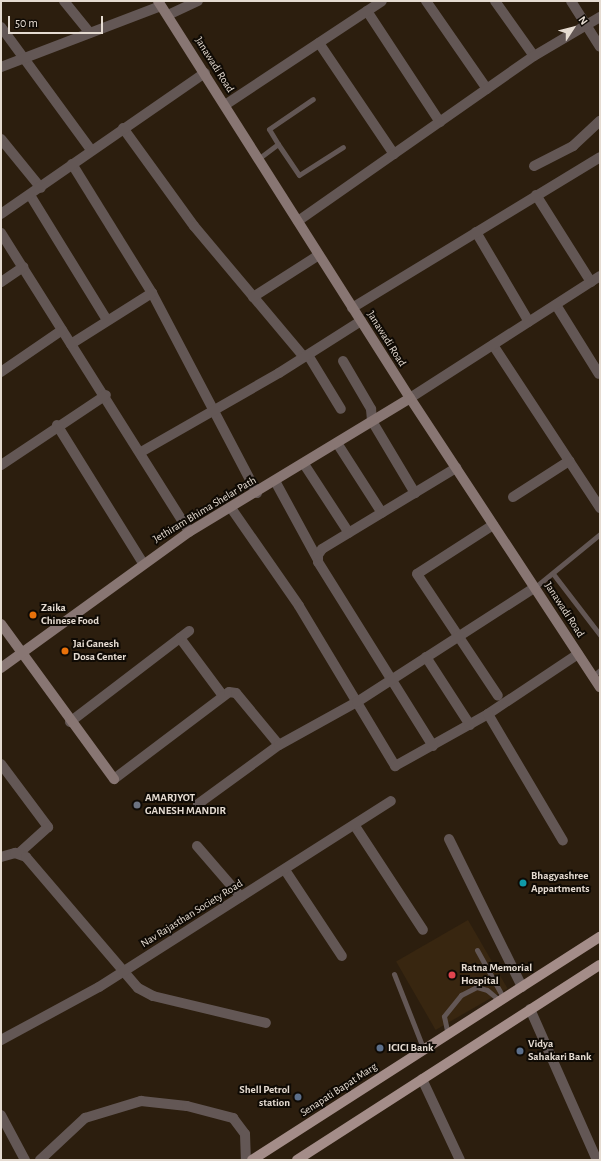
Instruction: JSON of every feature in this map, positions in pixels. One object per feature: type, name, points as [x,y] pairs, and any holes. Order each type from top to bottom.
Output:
[{"type":"main road","name":"Senapati Bapat Marg","points":[[252,1160],[600,938]]},
{"type":"main road","points":[[303,1158],[422,1079],[600,965]]},
{"type":"street","points":[[64,1],[90,33]]},
{"type":"street","points":[[168,15],[198,1]]},
{"type":"street","points":[[225,106],[382,1]]},
{"type":"street","points":[[426,1],[487,89]]},
{"type":"street","points":[[495,1],[534,56]]},
{"type":"street","points":[[571,1],[600,46]]},
{"type":"street","points":[[1,67],[90,33],[160,3]]},
{"type":"street","name":"Janawadi Road","points":[[160,3],[410,398],[578,654],[596,673],[600,687]]},
{"type":"street","points":[[367,11],[440,122]]},
{"type":"street","points":[[298,221],[534,56],[600,17]]},
{"type":"street","points":[[1,27],[25,57],[91,150]]},
{"type":"street","points":[[319,43],[394,154]]},
{"type":"street","points":[[1,214],[41,188],[91,150],[205,73]]},
{"type":"street","points":[[534,166],[573,146],[600,121]]},
{"type":"street","points":[[123,128],[194,226],[253,297],[306,356],[341,409]]},
{"type":"street","points":[[1,139],[41,188]]},
{"type":"street","points":[[352,308],[600,157]]},
{"type":"street","points":[[72,164],[152,293],[257,493]]},
{"type":"street","points":[[30,195],[107,320]]},
{"type":"street","points":[[536,195],[591,282]]},
{"type":"street","points":[[476,232],[529,322]]},
{"type":"street","points":[[1,233],[71,344],[106,395],[189,532]]},
{"type":"street","points":[[253,297],[319,255]]},
{"type":"street","points":[[1,282],[23,267]]},
{"type":"street","points":[[410,398],[600,276]]},
{"type":"street","points":[[71,344],[152,293]]},
{"type":"street","points":[[556,305],[599,374]]},
{"type":"street","points":[[141,452],[214,411],[361,321]]},
{"type":"street","points":[[1,372],[62,330]]},
{"type":"street","points":[[493,344],[600,508]]},
{"type":"street","points":[[343,361],[370,409],[372,421],[415,493]]},
{"type":"street","points":[[1,465],[57,425],[106,395]]},
{"type":"street","name":"Jethiram Bhima Shelar Path","points":[[1,668],[143,563],[189,532],[257,493],[410,398]]},
{"type":"street","points":[[57,425],[143,563]]},
{"type":"street","points":[[337,443],[382,513]]},
{"type":"street","points":[[513,497],[570,461]]},
{"type":"street","points":[[304,464],[349,533]]},
{"type":"street","points":[[318,560],[322,549],[456,468]]},
{"type":"street","points":[[275,481],[318,560],[433,746]]},
{"type":"street","points":[[230,508],[299,606],[395,766],[488,714],[578,654]]},
{"type":"street","points":[[493,525],[417,574],[498,696]]},
{"type":"street","points":[[198,804],[279,745],[357,702],[534,588]]},
{"type":"street","points":[[1,624],[70,722],[114,779],[229,692],[236,693],[279,745]]},
{"type":"street","points":[[70,722],[189,631]]},
{"type":"street","points":[[180,638],[223,696]]},
{"type":"street","points":[[426,657],[470,725]]},
{"type":"street","points":[[488,714],[563,841]]},
{"type":"street","points":[[1,764],[48,827],[19,853],[1,857]]},
{"type":"street","name":"Nav Rajasthan Society Road","points":[[1,1040],[58,1011],[355,826],[391,801]]},
{"type":"street","points":[[355,826],[423,930]]},
{"type":"street","points":[[449,839],[522,987]]},
{"type":"street","points":[[197,846],[241,897]]},
{"type":"street","points":[[19,853],[26,857],[124,969],[138,988],[153,996],[266,1023]]},
{"type":"street","points":[[284,870],[342,956]]},
{"type":"street","points":[[530,1010],[597,1160]]},
{"type":"street","points":[[422,1079],[460,1160]]},
{"type":"street","points":[[40,1160],[85,1118],[141,1101],[187,1106],[233,1118],[245,1134],[246,1160]]},
{"type":"street","points":[[1,1115],[25,1160]]},
{"type":"lane","points":[[313,99],[269,128],[278,144],[299,175],[343,147]]},
{"type":"lane","points":[[258,159],[278,144]]},
{"type":"lane","points":[[534,588],[554,575],[600,534]]},
{"type":"lane","points":[[554,575],[600,635]]},
{"type":"lane","points":[[477,950],[502,1000]]},
{"type":"lane","points":[[394,974],[424,1050]]},
{"type":"lane","points":[[448,1035],[444,1016],[461,995],[476,987],[487,990],[502,1000]]},
{"type":"shaded area","name":"Ratna Memorial Hospital","points":[[468,920],[508,988],[436,1030],[396,961]]},
{"type":"place","name":"Zaika Chinese Food","points":[[33,615]]},
{"type":"place","name":"Jai Ganesh Dosa Center","points":[[65,651]]},
{"type":"place","name":"AMARJYOT GANESH MANDIR","points":[[137,805]]},
{"type":"place","name":"Bhagyashree Appartments","points":[[523,883]]},
{"type":"place","name":"Ratna Memorial Hospital","points":[[452,975]]},
{"type":"place","name":"ICICI Bank","points":[[380,1048]]},
{"type":"place","name":"Vidya Sahakari Bank","points":[[520,1051]]},
{"type":"place","name":"Shell Petrol station","points":[[298,1097]]}]
